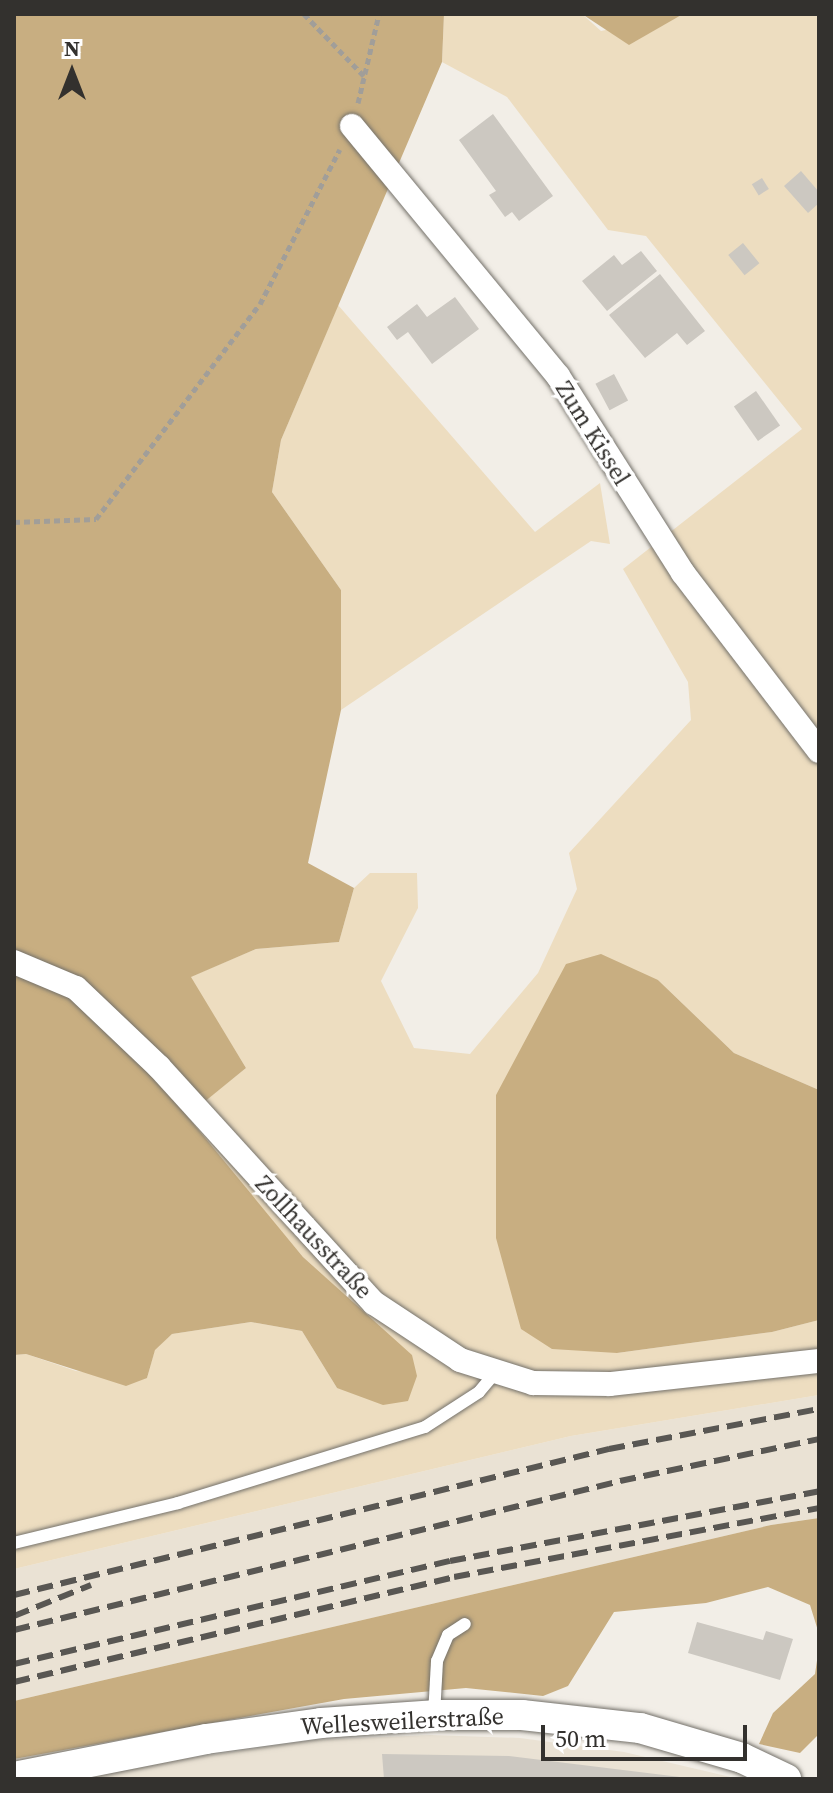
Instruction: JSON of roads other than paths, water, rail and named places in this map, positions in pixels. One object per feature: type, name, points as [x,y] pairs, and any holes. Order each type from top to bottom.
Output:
[{"type":"street","name":"Zum Kissel","points":[[352,126],[558,376],[683,573],[819,751]]},
{"type":"street","name":"Zollhausstraße","points":[[14,962],[76,988],[159,1067],[374,1303],[460,1360],[533,1383],[610,1384],[819,1361]]},
{"type":"street","name":"Wellesweilerstraße","points":[[14,1777],[175,1744],[321,1723],[434,1715],[522,1715],[640,1728],[742,1758],[786,1779]]},
{"type":"lane","points":[[14,1543],[178,1503],[425,1427],[479,1392],[496,1372]]},
{"type":"lane","points":[[434,1715],[437,1661],[448,1635],[465,1624]]},
{"type":"railway","points":[[14,1595],[609,1449],[819,1409]]},
{"type":"railway","points":[[14,1630],[620,1481],[819,1439]]},
{"type":"railway","points":[[14,1664],[450,1561],[819,1491]]},
{"type":"railway","points":[[14,1682],[454,1577],[819,1508]]},
{"type":"railway","points":[[14,1616],[91,1585]]}]
